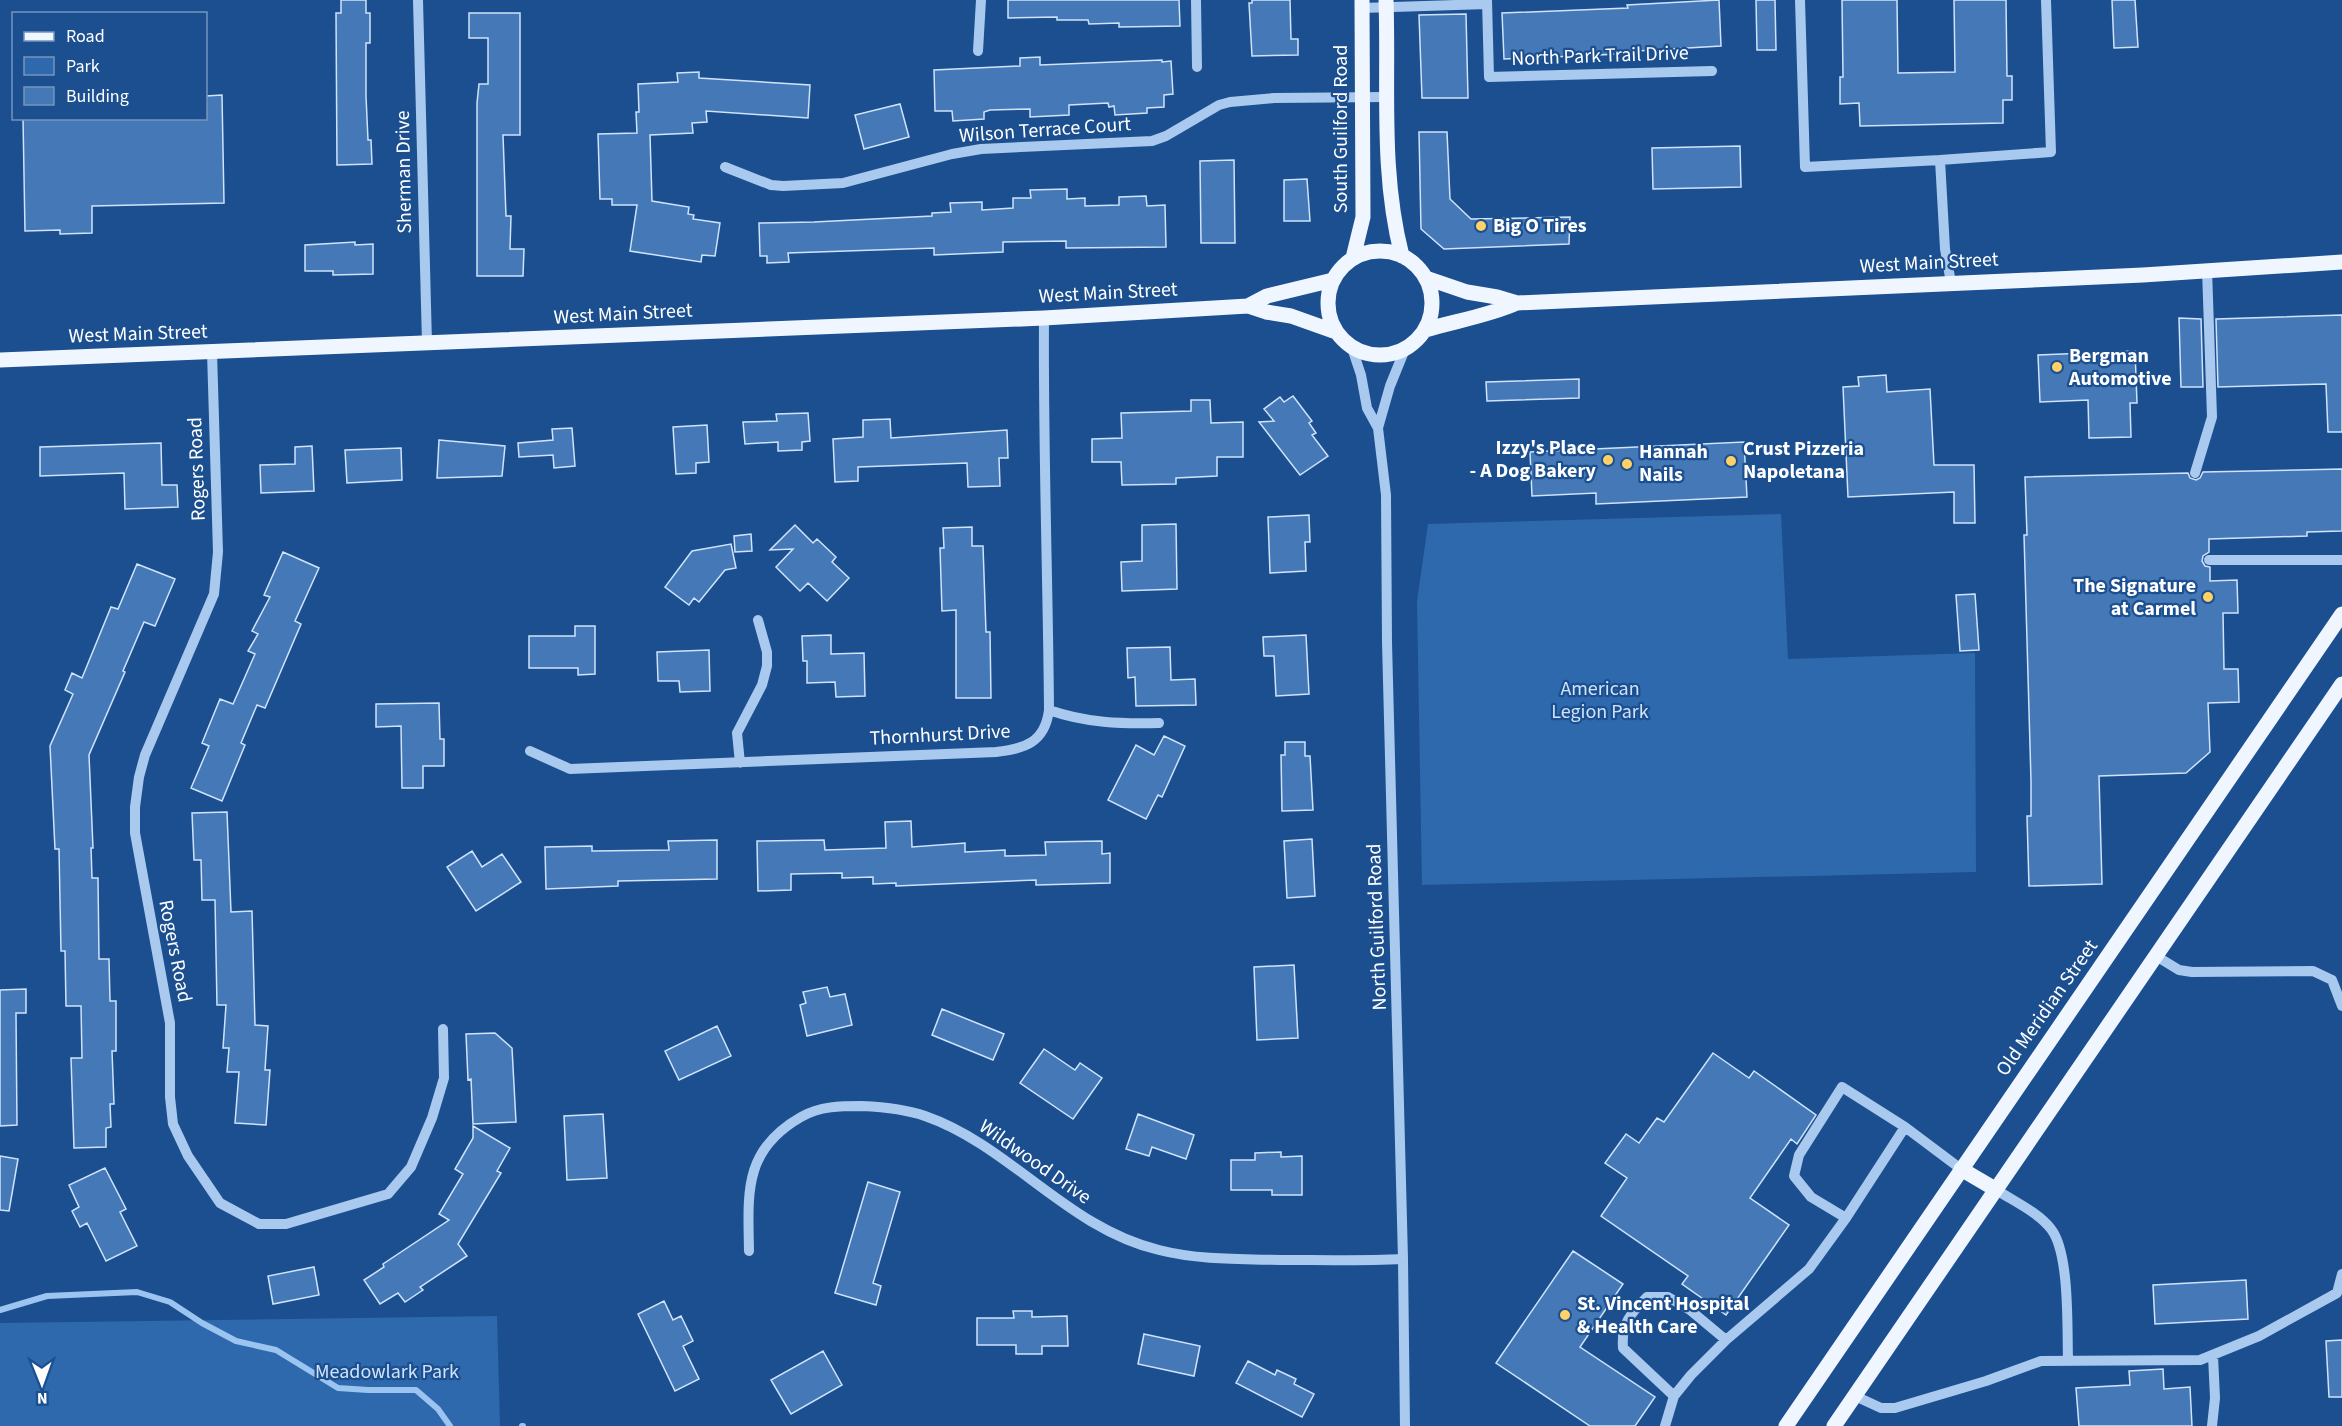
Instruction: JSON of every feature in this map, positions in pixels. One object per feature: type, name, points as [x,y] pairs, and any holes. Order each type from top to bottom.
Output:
[{"type":"main road","name":"South Guilford Road","points":[[1353,258],[1363,217],[1362,4]]},
{"type":"main road","points":[[1386,4],[1387,160],[1396,233],[1402,256]]},
{"type":"main road","points":[[1386,251],[1402,256],[1416,265],[1426,278],[1431,291],[1430,318],[1425,330],[1405,349],[1378,356],[1364,354],[1352,348],[1336,332],[1327,306],[1328,292],[1341,267],[1353,258],[1369,252],[1386,251]]},
{"type":"main road","name":"West Main Street","points":[[1426,278],[1467,292],[1517,303],[2173,274],[2207,269],[2342,262]]},
{"type":"main road","name":"West Main Street","points":[[1248,306],[1267,296],[1333,280]]},
{"type":"main road","name":"West Main Street","points":[[1425,330],[1461,319],[1497,312],[1517,303]]},
{"type":"main road","name":"West Main Street","points":[[0,360],[1044,318],[1248,306],[1291,316],[1336,332]]},
{"type":"main road","name":"Old Meridian Street","points":[[1786,1426],[2342,614]]},
{"type":"main road","points":[[1834,1426],[2342,684]]},
{"type":"main road","points":[[1961,1169],[1995,1189]]},
{"type":"street","name":"Sherman Drive","points":[[418,0],[427,344]]},
{"type":"street","points":[[978,51],[981,0]]},
{"type":"street","points":[[1196,0],[1197,67]]},
{"type":"street","points":[[1800,0],[1805,167],[2051,152],[2046,0]]},
{"type":"street","points":[[1362,4],[1487,2]]},
{"type":"street","name":"North Park Trail Drive","points":[[1487,2],[1489,77],[1712,71]]},
{"type":"street","name":"Wilson Terrace Court","points":[[726,167],[771,185],[826,185],[843,183],[952,154],[981,149],[1152,141],[1166,136],[1219,105],[1243,100],[1386,97]]},
{"type":"street","points":[[1940,160],[1945,249],[1951,283]]},
{"type":"street","points":[[2195,473],[2212,417],[2207,269]]},
{"type":"street","name":"Thornhurst Drive","points":[[530,751],[570,769],[1011,751],[1025,747],[1039,736],[1047,725],[1049,711],[1048,542],[1043,417],[1044,318]]},
{"type":"street","name":"North Guilford Road","points":[[1352,348],[1361,375],[1367,408],[1378,428],[1386,495],[1387,642],[1403,1259],[1405,1426]]},
{"type":"street","name":"North Guilford Road","points":[[1378,428],[1390,386],[1405,349]]},
{"type":"street","name":"Rogers Road","points":[[212,352],[218,552],[214,594],[145,755],[135,807],[135,833],[139,861],[160,960],[170,1023],[170,1097],[173,1124],[188,1156],[220,1203],[259,1224],[286,1224],[387,1194],[411,1167],[432,1118],[444,1078],[443,1029]]},
{"type":"street","points":[[2209,560],[2342,560]]},
{"type":"street","points":[[740,763],[737,733],[762,685],[766,666],[767,652],[758,620]]},
{"type":"street","points":[[1049,711],[1075,719],[1097,722],[1159,723]]},
{"type":"street","points":[[2156,956],[2179,970],[2192,972],[2313,971],[2332,980],[2342,1005]]},
{"type":"street","points":[[1846,1218],[1811,1197],[1794,1176],[1799,1155],[1842,1087],[1905,1127],[1961,1169]]},
{"type":"street","name":"Wildwood Drive","points":[[748,1251],[750,1178],[760,1156],[773,1138],[789,1124],[811,1111],[852,1106],[902,1110],[925,1116],[948,1126],[974,1140],[1087,1220],[1133,1242],[1159,1251],[1229,1259],[1403,1259]]},
{"type":"street","points":[[1665,1426],[1674,1396],[1691,1375],[1726,1340],[1809,1269],[1846,1218],[1905,1127]]},
{"type":"street","points":[[1995,1189],[2039,1219],[2056,1236],[2065,1276],[2068,1360]]},
{"type":"street","points":[[1855,1396],[1881,1408],[1895,1408],[1986,1382],[2041,1361],[2200,1360],[2259,1336],[2339,1294],[2342,1274]]},
{"type":"street","points":[[1674,1396],[1623,1348],[1622,1331],[1633,1311],[1647,1297],[1668,1297],[1690,1310],[1726,1340]]},
{"type":"street","points":[[2212,1426],[2215,1398],[2213,1356]]},
{"type":"green space","name":"American Legion Park","points":[[1781,514],[1788,659],[1975,653],[1976,872],[1422,885],[1417,601],[1428,524]]},
{"type":"green space","name":"Meadowlark Park","points":[[497,1316],[500,1426],[0,1426],[0,1323]]},
{"type":"building","points":[[341,0],[366,0],[366,13],[370,13],[370,43],[366,43],[366,96],[368,140],[371,140],[372,164],[337,165],[336,13],[341,13]]},
{"type":"building","points":[[1008,0],[1179,0],[1180,26],[1119,27],[1119,23],[1089,24],[1088,20],[1057,20],[1057,17],[1008,18]]},
{"type":"building","points":[[1252,0],[1290,0],[1291,39],[1298,39],[1298,55],[1252,56],[1249,3],[1252,3]]},
{"type":"building","points":[[1719,0],[1721,46],[1620,52],[1620,54],[1504,59],[1502,13],[1628,8],[1627,5]]},
{"type":"building","points":[[1756,0],[1775,0],[1776,50],[1757,50]]},
{"type":"building","points":[[1842,0],[1897,0],[1898,73],[1955,72],[1954,0],[2006,0],[2007,76],[2012,76],[2012,100],[2003,100],[2003,123],[1860,126],[1859,103],[1840,104],[1840,77],[1843,77]]},
{"type":"building","points":[[2112,0],[2135,0],[2138,47],[2114,48]]},
{"type":"building","points":[[469,13],[520,13],[520,135],[503,135],[506,216],[511,216],[510,249],[524,249],[523,276],[477,276],[477,103],[479,84],[488,84],[488,38],[469,38]]},
{"type":"building","points":[[1466,14],[1468,98],[1422,98],[1419,15]]},
{"type":"building","points":[[1040,57],[1040,65],[1171,61],[1173,94],[1164,95],[1164,107],[1147,108],[1147,113],[1115,115],[1114,106],[1109,107],[1108,103],[1069,105],[1069,115],[1030,117],[1030,109],[990,110],[984,112],[984,119],[953,121],[952,111],[935,111],[934,70],[1020,66],[1020,58]]},
{"type":"building","points":[[699,72],[699,78],[810,85],[808,118],[706,111],[707,122],[692,123],[693,133],[650,135],[652,201],[689,207],[688,214],[694,215],[693,219],[720,223],[715,256],[702,255],[701,262],[630,251],[637,205],[612,205],[612,199],[600,199],[598,134],[637,133],[638,84],[678,82],[677,73]]},
{"type":"building","points":[[222,95],[224,203],[92,206],[92,233],[60,234],[60,230],[25,231],[23,120],[207,120],[207,96]]},
{"type":"building","points":[[900,104],[909,137],[864,149],[855,115]]},
{"type":"building","points":[[1419,132],[1447,132],[1450,199],[1471,219],[1570,217],[1569,244],[1444,249],[1421,229]]},
{"type":"building","points":[[1740,146],[1741,187],[1653,189],[1652,148]]},
{"type":"building","points":[[1234,160],[1235,243],[1201,243],[1200,161]]},
{"type":"building","points":[[1307,179],[1310,221],[1284,221],[1284,180]]},
{"type":"building","points":[[1067,189],[1067,199],[1085,198],[1085,206],[1119,205],[1119,197],[1146,196],[1147,206],[1165,205],[1166,247],[1066,248],[1066,241],[1003,242],[1003,252],[934,255],[934,248],[788,253],[789,262],[767,263],[767,256],[760,256],[759,223],[932,216],[932,213],[951,212],[950,203],[982,202],[982,210],[1013,208],[1013,198],[1031,198],[1030,190]]},
{"type":"building","points":[[355,242],[355,245],[373,244],[373,274],[333,275],[333,271],[305,271],[305,245]]},
{"type":"building","points":[[2342,315],[2342,432],[2328,432],[2326,384],[2218,387],[2216,319]]},
{"type":"building","points":[[2179,318],[2201,319],[2203,387],[2181,387]]},
{"type":"building","points":[[2135,351],[2137,403],[2130,403],[2131,437],[2089,438],[2088,400],[2040,402],[2038,355]]},
{"type":"building","points":[[1886,375],[1887,392],[1930,389],[1934,465],[1974,465],[1975,523],[1954,523],[1954,492],[1848,497],[1843,387],[1859,386],[1858,377]]},
{"type":"building","points":[[1579,379],[1579,398],[1487,401],[1486,382]]},
{"type":"building","points":[[1293,396],[1312,421],[1309,423],[1316,433],[1312,435],[1328,456],[1300,475],[1259,422],[1274,421],[1264,409],[1280,397],[1284,402]]},
{"type":"building","points":[[1191,400],[1210,400],[1211,423],[1243,422],[1243,457],[1217,457],[1217,476],[1176,478],[1176,484],[1122,485],[1121,462],[1092,462],[1092,439],[1122,438],[1121,413],[1191,411]]},
{"type":"building","points":[[808,413],[810,441],[802,442],[802,450],[778,451],[778,442],[745,444],[743,422],[777,421],[776,414]]},
{"type":"building","points":[[890,419],[891,438],[1007,430],[1008,458],[999,458],[1000,486],[968,487],[967,463],[858,467],[858,481],[835,482],[833,439],[863,437],[863,420]]},
{"type":"building","points":[[707,425],[709,462],[696,463],[696,473],[676,474],[673,427]]},
{"type":"building","points":[[572,428],[575,466],[554,468],[553,455],[519,457],[518,443],[553,440],[552,429]]},
{"type":"building","points":[[439,440],[505,446],[502,476],[437,478]]},
{"type":"building","points":[[1744,442],[1747,497],[1596,504],[1596,493],[1532,496],[1530,452]]},
{"type":"building","points":[[161,443],[162,485],[177,485],[178,507],[125,509],[124,473],[40,476],[40,447]]},
{"type":"building","points":[[312,446],[314,491],[261,493],[260,465],[295,464],[295,447]]},
{"type":"building","points":[[401,448],[402,480],[347,483],[345,450]]},
{"type":"building","name":"The Signature at Carmel","points":[[2342,469],[2342,531],[2307,532],[2307,536],[2209,539],[2209,552],[2203,556],[2202,561],[2205,566],[2210,567],[2210,581],[2237,580],[2238,613],[2223,613],[2224,669],[2238,669],[2239,702],[2208,703],[2210,752],[2186,773],[2099,776],[2102,884],[2029,886],[2027,816],[2031,816],[2031,781],[2024,535],[2027,535],[2025,477],[2188,473],[2190,478],[2196,480],[2203,472]]},
{"type":"building","points":[[1309,515],[1310,542],[1305,542],[1306,571],[1270,573],[1268,517]]},
{"type":"building","points":[[1176,524],[1177,589],[1122,591],[1121,562],[1142,561],[1142,525]]},
{"type":"building","points":[[795,525],[813,543],[817,539],[836,557],[832,562],[849,578],[827,601],[808,583],[800,591],[776,567],[793,549],[770,550]]},
{"type":"building","points":[[972,527],[972,546],[983,546],[986,632],[990,632],[991,698],[956,698],[956,610],[942,611],[940,548],[944,548],[943,528]]},
{"type":"building","points":[[751,534],[752,551],[735,552],[734,536]]},
{"type":"building","points":[[731,544],[736,568],[725,570],[699,602],[694,598],[689,605],[665,587],[692,551]]},
{"type":"building","points":[[283,552],[319,568],[295,621],[301,624],[265,708],[257,705],[241,743],[245,745],[222,801],[191,788],[209,746],[202,743],[220,699],[233,704],[255,654],[248,651],[258,634],[252,631],[270,597],[264,595]]},
{"type":"building","points":[[137,564],[175,579],[155,626],[144,622],[89,755],[92,878],[98,878],[99,959],[109,959],[110,1001],[116,1001],[116,1051],[112,1051],[114,1104],[110,1104],[111,1127],[106,1128],[106,1147],[74,1148],[71,1058],[82,1058],[81,1006],[66,1006],[65,951],[61,951],[59,849],[55,849],[50,746],[73,694],[65,690],[72,673],[82,678],[111,607],[118,609]]},
{"type":"building","points":[[1975,594],[1979,650],[1960,651],[1956,595]]},
{"type":"building","points":[[575,626],[595,626],[595,674],[578,675],[578,668],[529,668],[529,636],[575,636]]},
{"type":"building","points":[[831,635],[831,654],[864,653],[865,696],[836,697],[835,682],[807,683],[807,661],[803,661],[802,636]]},
{"type":"building","points":[[1306,635],[1309,694],[1276,696],[1274,656],[1264,656],[1263,637]]},
{"type":"building","points":[[1170,647],[1171,680],[1195,679],[1196,705],[1136,706],[1135,677],[1128,678],[1127,648]]},
{"type":"building","points":[[709,650],[710,691],[680,692],[679,681],[658,681],[657,652]]},
{"type":"building","points":[[439,703],[440,739],[444,739],[444,766],[423,766],[423,788],[402,788],[401,726],[376,727],[376,704]]},
{"type":"building","points":[[1164,736],[1185,746],[1162,797],[1158,795],[1146,819],[1108,800],[1136,745],[1154,755]]},
{"type":"building","points":[[1285,742],[1305,742],[1305,756],[1310,756],[1313,810],[1282,811],[1281,755],[1285,755]]},
{"type":"building","points":[[227,812],[231,912],[252,911],[255,1025],[268,1026],[265,1070],[270,1070],[266,1125],[235,1123],[239,1072],[227,1072],[229,1048],[223,1048],[226,1005],[217,1005],[215,900],[202,900],[201,860],[194,860],[192,813]]},
{"type":"building","points":[[911,821],[912,847],[965,843],[965,852],[1005,850],[1005,856],[1046,855],[1045,842],[1102,841],[1102,854],[1110,853],[1110,883],[1036,885],[1036,880],[896,886],[896,883],[873,884],[873,877],[842,878],[842,873],[791,874],[791,890],[758,891],[757,841],[824,840],[825,850],[886,848],[885,822]]},
{"type":"building","points":[[1312,839],[1315,896],[1287,898],[1284,841]]},
{"type":"building","points":[[717,840],[717,879],[618,881],[618,886],[546,889],[545,847],[592,846],[592,851],[669,850],[668,841]]},
{"type":"building","points":[[472,851],[482,867],[502,854],[521,882],[476,911],[447,867]]},
{"type":"building","points":[[1294,965],[1298,1038],[1257,1040],[1254,967]]},
{"type":"building","points":[[827,987],[830,997],[845,994],[852,1025],[807,1036],[800,1005],[806,1003],[803,992]]},
{"type":"building","points":[[26,989],[26,1013],[16,1013],[17,1125],[0,1126],[0,990]]},
{"type":"building","points":[[942,1009],[1004,1034],[993,1060],[932,1035]]},
{"type":"building","points":[[717,1026],[731,1056],[679,1080],[665,1051]]},
{"type":"building","points":[[495,1033],[512,1048],[516,1122],[473,1124],[466,1034]]},
{"type":"building","points":[[1044,1049],[1075,1070],[1080,1063],[1102,1078],[1073,1119],[1020,1083]]},
{"type":"building","points":[[1713,1053],[1749,1078],[1754,1071],[1816,1115],[1797,1144],[1791,1139],[1750,1198],[1789,1225],[1726,1315],[1682,1284],[1688,1276],[1601,1216],[1627,1178],[1605,1163],[1626,1134],[1639,1143],[1657,1118],[1664,1122]]},
{"type":"building","points":[[603,1114],[607,1178],[567,1180],[564,1116]]},
{"type":"building","points":[[1138,1114],[1194,1135],[1186,1159],[1152,1147],[1149,1156],[1126,1149]]},
{"type":"building","points":[[473,1126],[510,1148],[497,1171],[501,1173],[458,1244],[467,1256],[420,1287],[423,1290],[405,1302],[398,1293],[380,1304],[364,1280],[384,1267],[383,1264],[449,1220],[439,1214],[463,1174],[455,1169],[473,1138]]},
{"type":"building","points":[[1281,1152],[1281,1157],[1302,1156],[1302,1195],[1272,1195],[1272,1190],[1231,1190],[1231,1160],[1255,1160],[1255,1153]]},
{"type":"building","points":[[0,1156],[18,1159],[9,1211],[0,1210]]},
{"type":"building","points":[[105,1168],[126,1209],[120,1212],[137,1246],[106,1261],[87,1223],[80,1227],[72,1211],[79,1207],[69,1185]]},
{"type":"building","points":[[868,1182],[900,1192],[873,1283],[881,1286],[876,1305],[835,1293]]},
{"type":"building","name":"St. Vincent Hospital & Health Care","points":[[1573,1251],[1623,1284],[1580,1347],[1655,1397],[1635,1426],[1590,1426],[1496,1363]]},
{"type":"building","points":[[314,1267],[319,1295],[273,1304],[268,1276]]},
{"type":"building","points":[[2246,1280],[2248,1319],[2155,1324],[2153,1285]]},
{"type":"building","points":[[664,1301],[673,1320],[681,1316],[693,1341],[683,1346],[699,1379],[675,1391],[638,1314]]},
{"type":"building","points":[[1013,1311],[1032,1311],[1032,1317],[1067,1316],[1068,1346],[1042,1346],[1042,1354],[1016,1354],[1016,1345],[977,1345],[977,1318],[1014,1318]]},
{"type":"building","points":[[1144,1334],[1200,1346],[1194,1376],[1138,1364]]},
{"type":"building","points":[[2342,1340],[2342,1397],[2329,1397],[2326,1341]]},
{"type":"building","points":[[823,1351],[842,1385],[791,1414],[771,1380]]},
{"type":"building","points":[[1248,1361],[1275,1375],[1277,1370],[1296,1379],[1294,1384],[1314,1394],[1302,1417],[1236,1383]]},
{"type":"building","points":[[2163,1369],[2164,1389],[2190,1387],[2192,1426],[2079,1426],[2076,1388],[2130,1385],[2129,1371]]},
{"type":"waterway","points":[[0,1310],[47,1296],[137,1292],[170,1302],[202,1323],[236,1341],[276,1350],[338,1388],[416,1390],[438,1409],[450,1426]]},
{"type":"place","name":"Big O Tires","points":[[1481,226]]},
{"type":"place","name":"Bergman Automotive","points":[[2057,367]]},
{"type":"place","name":"Izzy's Place - A Dog Bakery","points":[[1608,460]]},
{"type":"place","name":"Crust Pizzeria Napoletana","points":[[1731,461]]},
{"type":"place","name":"Hannah Nails","points":[[1627,464]]},
{"type":"place","name":"The Signature at Carmel","points":[[2208,597]]},
{"type":"place","name":"St. Vincent Hospital & Health Care","points":[[1565,1315]]}]
